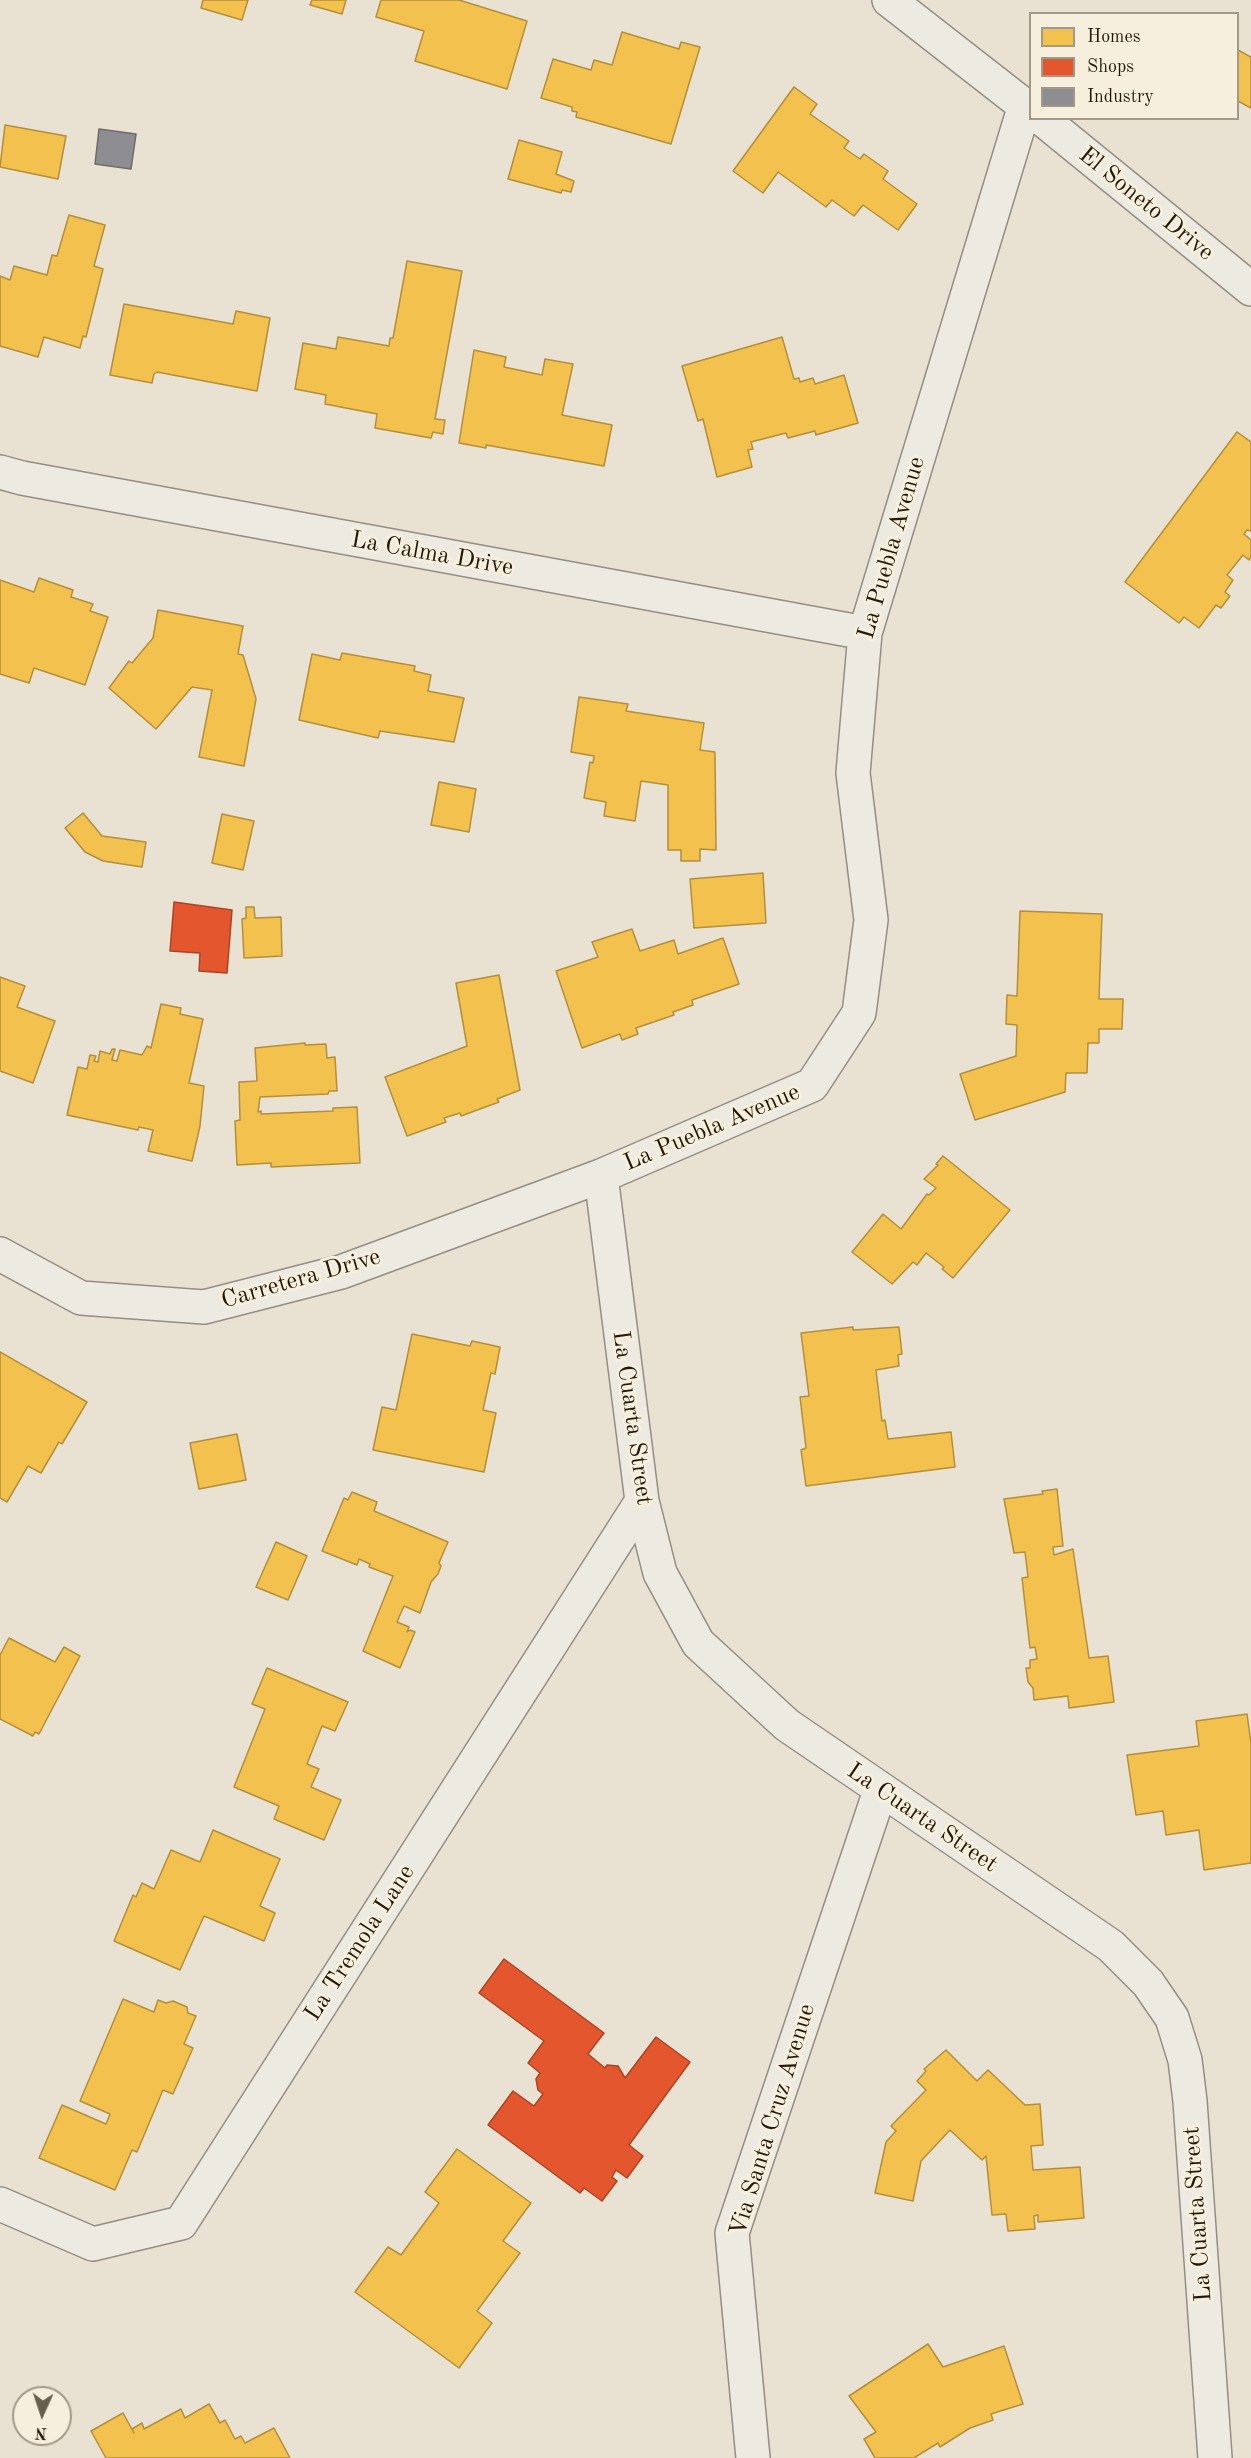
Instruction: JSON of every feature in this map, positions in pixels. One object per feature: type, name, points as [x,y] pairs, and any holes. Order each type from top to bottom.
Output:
[{"type":"street","name":"El Soneto Drive","points":[[889,0],[1029,109]]},
{"type":"street","name":"La Puebla Avenue","points":[[601,1176],[812,1085],[859,1013],[871,920],[853,773],[865,633],[1029,120]]},
{"type":"street","name":"El Soneto Drive","points":[[1043,120],[1251,289]]},
{"type":"street","name":"La Calma Drive","points":[[0,472],[22,478],[865,633]]},
{"type":"street","name":"Carretera Drive","points":[[0,1254],[81,1298],[204,1307],[340,1272],[601,1176]]},
{"type":"street","name":"La Cuarta Street","points":[[601,1176],[642,1501],[660,1573],[698,1643],[787,1725],[880,1791],[1111,1946],[1148,1983],[1172,2018],[1185,2060],[1190,2101],[1215,2458]]},
{"type":"street","name":"La Tremola Lane","points":[[0,2204],[93,2244],[181,2223],[642,1501]]},
{"type":"street","name":"Via Santa Cruz Avenue","points":[[753,2458],[732,2233],[880,1791]]},
{"type":"building: Homes","points":[[203,0],[248,0],[242,20],[201,8]]},
{"type":"building: Homes","points":[[312,0],[346,0],[342,14],[310,5]]},
{"type":"building: Homes","points":[[381,0],[459,0],[527,21],[507,89],[415,61],[424,31],[376,17]]},
{"type":"building: Homes","points":[[622,32],[679,49],[681,42],[700,47],[671,144],[576,117],[577,112],[572,111],[572,107],[541,98],[553,59],[591,70],[594,60],[612,65]]},
{"type":"building: Homes","points":[[1239,51],[1251,57],[1251,108],[1239,102]]},
{"type":"building: Homes","points":[[794,87],[817,104],[810,114],[849,141],[844,148],[860,159],[864,154],[888,171],[883,179],[917,204],[898,230],[863,205],[854,216],[832,200],[826,207],[778,172],[763,193],[733,171]]},
{"type":"building: Homes","points":[[5,125],[66,136],[58,179],[0,167]]},
{"type":"building: Homes","points":[[519,140],[562,152],[556,174],[574,181],[571,192],[562,190],[561,193],[508,179]]},
{"type":"building: Homes","points":[[69,215],[105,225],[94,266],[103,269],[86,337],[83,336],[80,348],[44,337],[38,357],[0,346],[0,276],[10,280],[14,266],[47,275],[52,255],[57,256]]},
{"type":"building: Homes","points":[[407,261],[462,271],[435,419],[445,420],[443,434],[433,432],[431,438],[375,428],[377,414],[325,404],[326,395],[295,389],[303,343],[336,349],[338,337],[389,346],[390,338],[393,338]]},
{"type":"building: Homes","points":[[124,304],[233,324],[236,311],[270,318],[257,391],[157,372],[154,374],[152,383],[110,375]]},
{"type":"building: Homes","points":[[782,337],[794,379],[799,378],[800,382],[813,378],[815,384],[844,375],[858,423],[816,435],[815,431],[788,438],[786,433],[751,442],[753,449],[748,450],[752,467],[717,477],[703,419],[698,421],[682,366]]},
{"type":"building: Homes","points":[[474,350],[506,357],[504,367],[542,375],[545,359],[573,364],[562,415],[612,425],[604,466],[486,445],[486,448],[459,443]]},
{"type":"building: Homes","points":[[1237,432],[1251,442],[1251,531],[1247,530],[1244,534],[1251,540],[1251,557],[1249,560],[1243,555],[1227,575],[1233,580],[1225,592],[1230,596],[1221,608],[1216,605],[1199,628],[1184,617],[1179,623],[1125,582]]},
{"type":"building: Homes","points":[[39,578],[73,590],[71,597],[93,604],[90,611],[108,617],[85,685],[34,668],[29,683],[0,674],[0,580],[34,592]]},
{"type":"building: Homes","points":[[158,610],[243,626],[238,654],[243,655],[256,699],[244,766],[199,757],[212,690],[192,687],[156,729],[109,688],[129,661],[132,663],[153,638]]},
{"type":"building: Homes","points":[[342,653],[415,666],[414,671],[431,675],[428,691],[464,698],[454,742],[380,731],[378,738],[299,720],[312,654],[340,660]]},
{"type":"building: Homes","points":[[579,697],[628,704],[626,711],[704,723],[700,750],[715,752],[716,850],[700,849],[700,861],[681,861],[681,850],[668,850],[668,785],[641,781],[635,821],[604,816],[606,802],[584,798],[590,762],[593,763],[594,756],[571,752]]},
{"type":"building: Homes","points":[[439,782],[476,789],[469,832],[431,825]]},
{"type":"building: Homes","points":[[83,813],[102,836],[146,842],[142,867],[103,861],[85,852],[65,828]]},
{"type":"building: Homes","points":[[222,814],[254,821],[243,870],[212,863]]},
{"type":"building: Homes","points":[[763,873],[766,923],[694,928],[690,879]]},
{"type":"building: Homes","points":[[246,907],[254,907],[255,918],[281,917],[282,956],[244,958],[242,919],[246,918]]},
{"type":"building: Homes","points":[[1020,911],[1102,914],[1099,999],[1123,999],[1122,1029],[1099,1029],[1099,1043],[1088,1043],[1087,1073],[1066,1073],[1065,1092],[975,1120],[960,1074],[1016,1056],[1017,1025],[1006,1024],[1007,995],[1017,996]]},
{"type":"building: Homes","points":[[632,929],[640,951],[674,940],[678,954],[723,938],[739,984],[692,1000],[693,1005],[673,1012],[674,1015],[636,1028],[638,1034],[622,1040],[620,1034],[582,1048],[556,971],[598,957],[592,942]]},
{"type":"building: Homes","points":[[499,975],[520,1090],[497,1099],[499,1102],[461,1116],[460,1113],[444,1118],[446,1122],[407,1136],[385,1077],[467,1046],[456,983]]},
{"type":"building: Homes","points":[[0,977],[25,986],[17,1007],[55,1021],[33,1083],[0,1071]]},
{"type":"building: Homes","points":[[161,1004],[181,1008],[180,1014],[203,1019],[189,1083],[204,1086],[200,1126],[192,1161],[148,1151],[153,1130],[139,1127],[138,1130],[67,1115],[78,1067],[87,1069],[90,1055],[96,1056],[94,1061],[98,1062],[100,1051],[110,1054],[112,1049],[115,1049],[112,1060],[117,1061],[120,1050],[142,1055],[147,1046],[151,1048]]},
{"type":"building: Homes","points":[[305,1043],[305,1045],[326,1044],[327,1058],[335,1057],[337,1091],[329,1091],[328,1094],[260,1097],[258,1112],[261,1111],[261,1114],[333,1111],[333,1108],[357,1107],[360,1163],[271,1167],[271,1163],[237,1165],[235,1121],[240,1120],[239,1082],[257,1081],[255,1048]]},
{"type":"building: Homes","points":[[943,1156],[1010,1210],[953,1278],[942,1269],[944,1267],[926,1253],[917,1265],[913,1262],[892,1284],[852,1252],[883,1214],[901,1229],[927,1194],[929,1195],[936,1188],[924,1179],[938,1165],[936,1164]]},
{"type":"building: Homes","points":[[853,1327],[853,1330],[899,1327],[902,1354],[898,1355],[899,1366],[876,1370],[882,1421],[885,1420],[888,1439],[951,1432],[955,1467],[806,1486],[801,1450],[806,1448],[800,1397],[809,1396],[801,1333]]},
{"type":"building: Homes","points":[[412,1334],[470,1346],[472,1341],[500,1347],[495,1374],[491,1373],[483,1410],[496,1413],[484,1472],[373,1450],[382,1407],[396,1410]]},
{"type":"building: Homes","points":[[0,1352],[87,1402],[62,1444],[59,1442],[41,1473],[28,1466],[7,1502],[0,1498]]},
{"type":"building: Homes","points":[[237,1434],[246,1480],[199,1489],[190,1443]]},
{"type":"building: Homes","points":[[1057,1489],[1063,1546],[1053,1547],[1054,1555],[1073,1549],[1089,1658],[1108,1656],[1114,1702],[1069,1708],[1068,1696],[1034,1700],[1033,1688],[1028,1682],[1026,1668],[1030,1668],[1030,1660],[1037,1659],[1035,1647],[1030,1648],[1022,1578],[1028,1577],[1025,1552],[1014,1553],[1004,1499],[1043,1494],[1042,1491]]},
{"type":"building: Homes","points":[[352,1492],[377,1502],[374,1511],[448,1542],[439,1563],[441,1566],[438,1574],[431,1582],[420,1613],[404,1606],[397,1622],[409,1627],[407,1632],[410,1630],[415,1632],[400,1668],[363,1651],[393,1576],[369,1567],[370,1564],[359,1559],[357,1565],[322,1551],[344,1498],[348,1500]]},
{"type":"building: Homes","points":[[276,1542],[307,1556],[288,1600],[256,1587]]},
{"type":"building: Homes","points":[[9,1638],[55,1662],[64,1647],[80,1656],[39,1734],[35,1732],[33,1736],[0,1719],[0,1655]]},
{"type":"building: Homes","points":[[267,1668],[348,1702],[335,1731],[322,1726],[307,1764],[319,1769],[311,1787],[341,1800],[324,1840],[274,1819],[279,1806],[234,1787],[265,1709],[252,1704]]},
{"type":"building: Homes","points":[[1247,1714],[1251,1743],[1251,1863],[1204,1870],[1199,1830],[1166,1835],[1163,1811],[1136,1815],[1127,1755],[1199,1746],[1196,1721]]},
{"type":"building: Homes","points":[[213,1830],[280,1859],[260,1906],[275,1913],[264,1941],[204,1916],[180,1970],[114,1941],[133,1895],[136,1897],[142,1883],[154,1889],[171,1850],[200,1862]]},
{"type":"building: Homes","points":[[123,1999],[154,2012],[158,2000],[166,2003],[173,2001],[187,2007],[188,2013],[196,2016],[184,2044],[193,2048],[173,2094],[163,2090],[137,2152],[132,2150],[115,2190],[39,2158],[62,2105],[106,2124],[110,2114],[80,2101]]},
{"type":"building: Homes","points":[[946,2050],[977,2081],[988,2070],[1025,2105],[1040,2104],[1043,2145],[1031,2146],[1033,2170],[1080,2167],[1084,2218],[1038,2222],[1038,2215],[1034,2216],[1035,2229],[1008,2231],[1006,2214],[992,2215],[986,2156],[982,2160],[950,2130],[921,2161],[913,2201],[875,2193],[886,2142],[896,2131],[891,2126],[926,2090],[917,2081],[926,2071],[924,2069]]},
{"type":"building: Homes","points":[[457,2149],[531,2203],[503,2241],[520,2253],[477,2311],[492,2323],[459,2368],[355,2292],[388,2247],[401,2255],[439,2203],[425,2192]]},
{"type":"building: Homes","points":[[928,2344],[943,2367],[1004,2346],[1023,2404],[991,2414],[993,2420],[970,2428],[940,2447],[938,2443],[914,2458],[875,2458],[864,2439],[876,2432],[849,2396]]},
{"type":"building: Homes","points":[[209,2404],[220,2423],[225,2420],[235,2439],[241,2436],[245,2443],[274,2428],[290,2458],[106,2458],[91,2431],[123,2413],[134,2433],[132,2429],[142,2423],[144,2429],[181,2409],[185,2418]]},
{"type":"building: Shops","points":[[174,902],[232,910],[227,973],[199,971],[200,953],[170,951]]},
{"type":"building: Shops","points":[[504,1959],[604,2033],[588,2054],[605,2068],[607,2065],[618,2066],[625,2078],[656,2037],[690,2062],[629,2145],[643,2156],[627,2178],[616,2170],[612,2177],[617,2181],[602,2201],[584,2188],[580,2193],[488,2125],[513,2091],[534,2106],[543,2094],[538,2090],[536,2079],[540,2073],[528,2063],[544,2041],[479,1993]]},
{"type":"building: Industry","points":[[99,129],[136,134],[131,169],[95,164]]}]
